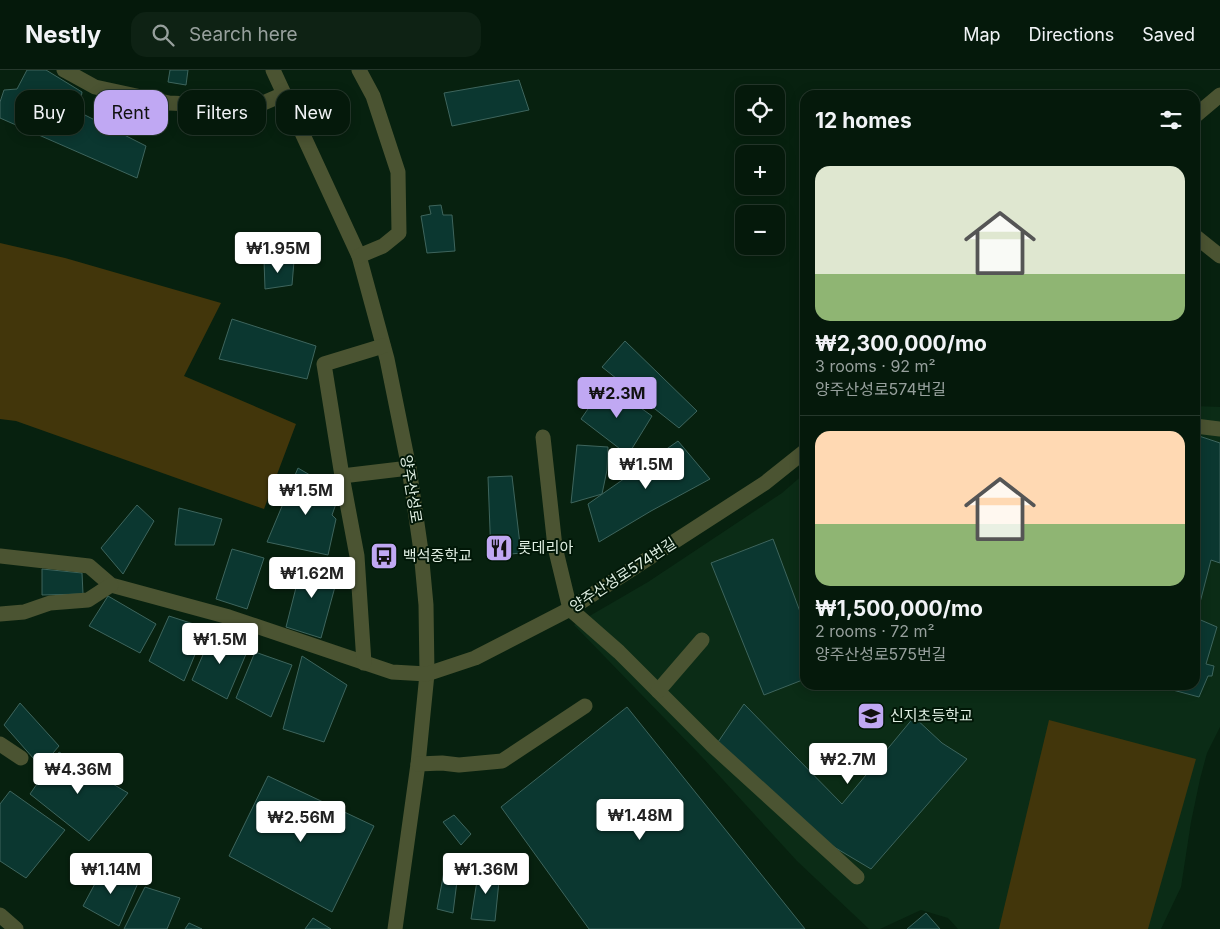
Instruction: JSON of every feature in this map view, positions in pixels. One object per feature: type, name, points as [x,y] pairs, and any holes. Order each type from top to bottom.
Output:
[{"type":"street","points":[[64,70],[95,87],[169,102],[254,107],[276,97]]},
{"type":"street","name":"양주산성로","points":[[274,70],[282,90]]},
{"type":"street","points":[[359,70],[373,96],[398,172],[399,233],[382,246],[359,256]]},
{"type":"street","points":[[1200,112],[1220,95]]},
{"type":"street","name":"양주산성로","points":[[303,135],[359,256],[383,346],[409,468],[421,551],[425,596],[427,674],[418,764],[395,929]]},
{"type":"street","points":[[1200,240],[1220,256]]},
{"type":"street","points":[[364,663],[357,556],[324,364],[383,346]]},
{"type":"street","points":[[1200,427],[1220,429]]},
{"type":"street","points":[[543,437],[555,547],[570,609],[620,652],[712,745],[857,877]]},
{"type":"street","name":"양주산성로574번길","points":[[427,674],[475,658],[570,609],[765,483],[800,455]]},
{"type":"street","points":[[342,476],[409,468]]},
{"type":"street","points":[[0,556],[89,566],[112,585],[229,617],[392,672],[427,674]]},
{"type":"street","points":[[0,614],[24,612],[50,603],[88,600],[112,585]]},
{"type":"street","points":[[658,691],[702,640]]},
{"type":"street","points":[[418,764],[442,762],[459,765],[502,761],[585,706]]},
{"type":"street","points":[[0,744],[21,758]]},
{"type":"street","points":[[0,915],[16,929]]},
{"type":"shaded area","points":[[0,243],[65,258],[221,303],[184,376],[296,424],[264,509],[16,421],[0,419]]},
{"type":"shaded area","name":"신지초등학교","points":[[1200,406],[1220,407],[1220,727],[1207,753],[1200,779],[1181,887],[1161,929],[958,929],[948,918],[921,910],[880,929],[869,929],[797,861],[703,758],[574,625],[648,582],[782,493],[800,477],[800,690],[1200,690]]},
{"type":"shaded area","points":[[1049,720],[1196,759],[1148,929],[999,929]]},
{"type":"building","points":[[27,70],[46,70],[79,90],[15,90],[15,125],[0,118],[0,102],[4,90],[17,89]]},
{"type":"building","points":[[170,70],[188,70],[186,85],[168,82]]},
{"type":"building","points":[[519,80],[529,110],[452,126],[444,93]]},
{"type":"building","points":[[84,115],[94,120],[94,135],[124,135],[146,146],[137,178],[39,135],[84,135]]},
{"type":"building","points":[[441,205],[443,215],[452,215],[455,251],[427,253],[421,216],[431,214],[429,206]]},
{"type":"building","points":[[264,260],[294,261],[292,285],[265,289]]},
{"type":"building","points":[[232,319],[316,346],[307,379],[219,359]]},
{"type":"building","points":[[625,341],[697,411],[679,428],[602,367]]},
{"type":"building","points":[[606,383],[652,416],[628,455],[581,419]]},
{"type":"building","points":[[1200,436],[1220,443],[1220,563],[1211,560],[1200,603]]},
{"type":"building","points":[[678,441],[710,479],[599,542],[588,504]]},
{"type":"building","points":[[577,445],[608,447],[607,470],[602,494],[571,503]]},
{"type":"building","points":[[298,468],[332,488],[337,501],[332,515],[336,519],[328,555],[267,542]]},
{"type":"building","points":[[512,476],[521,553],[491,556],[488,477]]},
{"type":"building","points":[[137,505],[154,521],[123,574],[101,548]]},
{"type":"building","points":[[179,508],[222,519],[214,545],[175,545]]},
{"type":"building","points":[[773,539],[800,612],[800,681],[764,695],[711,563]]},
{"type":"building","points":[[232,549],[264,558],[247,609],[216,599]]},
{"type":"building","points":[[303,560],[339,572],[321,638],[286,627]]},
{"type":"building","points":[[42,569],[82,573],[83,594],[42,595]]},
{"type":"building","points":[[108,596],[156,624],[140,653],[89,626]]},
{"type":"building","points":[[169,616],[206,628],[184,681],[149,661]]},
{"type":"building","points":[[1200,620],[1217,627],[1206,664],[1214,666],[1212,676],[1208,676],[1199,697],[1173,690],[1200,690]]},
{"type":"building","points":[[212,634],[249,647],[227,699],[192,680]]},
{"type":"building","points":[[255,652],[292,665],[271,717],[236,698]]},
{"type":"building","points":[[302,656],[347,685],[324,742],[283,729]]},
{"type":"building","points":[[20,703],[59,746],[41,767],[4,725]]},
{"type":"building","points":[[744,704],[842,804],[914,717],[942,743],[967,759],[871,869],[829,844],[716,745]]},
{"type":"building","points":[[627,707],[805,929],[589,929],[501,807]]},
{"type":"building","points":[[59,752],[128,793],[89,841],[30,794]]},
{"type":"building","points":[[268,776],[374,826],[332,912],[229,856]]},
{"type":"building","points":[[10,791],[65,830],[26,878],[0,861],[0,804]]},
{"type":"building","points":[[454,815],[471,834],[461,845],[443,822]]},
{"type":"building","points":[[105,865],[138,883],[119,926],[83,906]]},
{"type":"building","points":[[479,868],[500,871],[495,921],[471,919]]},
{"type":"building","points":[[444,872],[458,873],[453,913],[437,909]]},
{"type":"building","points":[[145,887],[180,898],[167,929],[124,929]]},
{"type":"building","points":[[926,913],[940,929],[907,929]]},
{"type":"building","points":[[313,918],[331,929],[305,929]]},
{"type":"building","points":[[189,923],[202,929],[185,929]]},
{"type":"place","name":"롯데리아","points":[[499,548]]},
{"type":"place","name":"백석중학교","points":[[384,556]]},
{"type":"place","name":"신지초등학교","points":[[871,716]]}]
